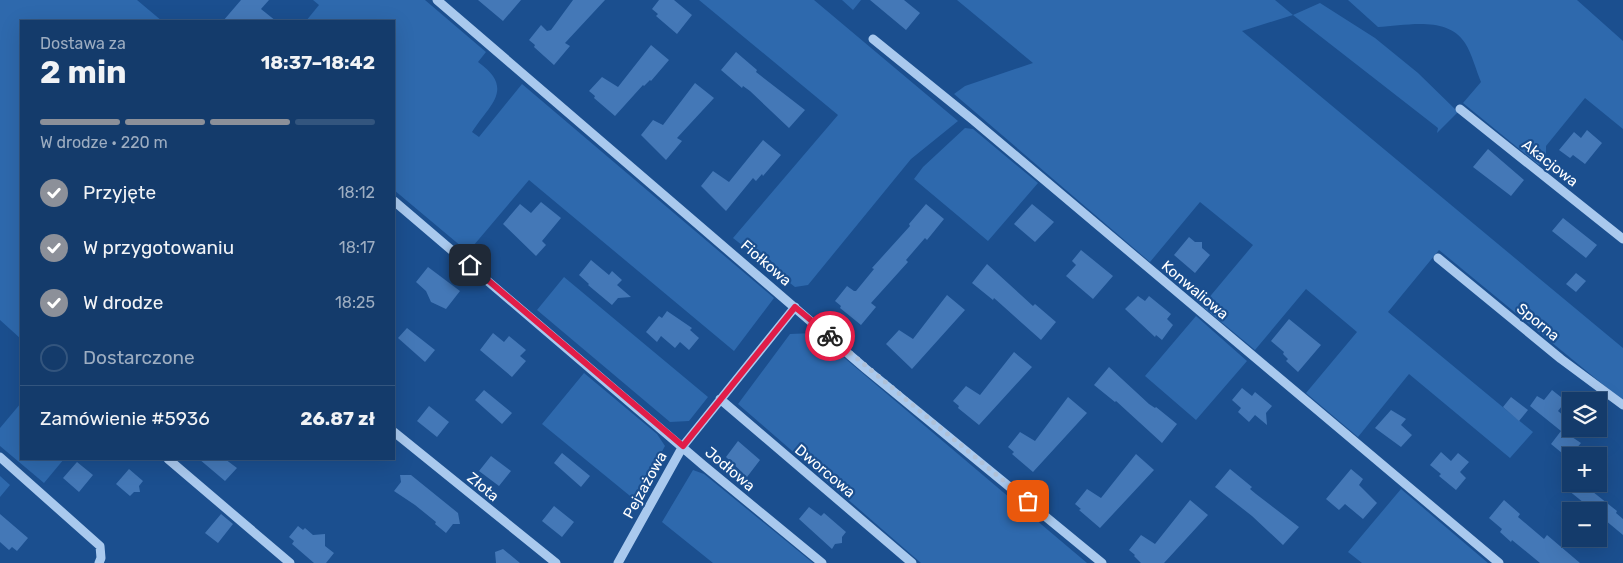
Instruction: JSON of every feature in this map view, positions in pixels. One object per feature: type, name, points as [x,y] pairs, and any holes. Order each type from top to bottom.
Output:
[{"type":"street","name":"Fiołkowa","points":[[437,0],[795,307],[1102,563]]},
{"type":"street","name":"Konwaliowa","points":[[873,39],[981,126],[1499,563]]},
{"type":"street","name":"Akacjowa","points":[[1460,109],[1623,238]]},
{"type":"street","name":"Jodłowa","points":[[395,202],[703,465],[822,563]]},
{"type":"street","name":"Sporna","points":[[1438,258],[1562,359],[1623,405]]},
{"type":"street","name":"Pejzażowa","points":[[618,563],[683,446],[795,307]]},
{"type":"street","name":"Dworcowa","points":[[720,399],[912,563]]},
{"type":"street","name":"Złota","points":[[395,433],[556,563]]},
{"type":"street","points":[[0,457],[100,546],[102,558],[98,563]]},
{"type":"street","points":[[169,460],[290,563]]},
{"type":"shaded area","points":[[0,0],[137,0],[161,20],[20,20],[20,338],[0,320]]},
{"type":"shaded area","points":[[313,0],[425,0],[486,52],[478,62],[489,72],[495,81],[496,97],[472,132],[479,137],[522,84],[774,298],[734,351],[529,180],[468,252],[395,191],[395,20],[307,20],[319,5]]},
{"type":"shaded area","points":[[699,0],[814,0],[958,121],[911,159],[808,285],[795,287],[733,238],[838,115]]},
{"type":"shaded area","points":[[842,0],[861,0],[853,10]]},
{"type":"shaded area","points":[[957,0],[1275,0],[1293,15],[1242,31],[1623,348],[1623,401],[1439,250],[1388,312],[1533,432],[1510,458],[1409,374],[1358,437],[1306,393],[1357,332],[1306,289],[1255,350],[1202,306],[1253,245],[1200,202],[1150,262],[954,94],[965,86],[1033,63]]},
{"type":"shaded area","points":[[1348,0],[1577,0],[1623,41],[1623,129],[1585,98],[1546,146],[1546,157],[1539,165],[1463,103],[1481,82],[1465,43],[1457,34],[1437,25],[1413,24],[1378,27]]},
{"type":"shaded area","points":[[1320,3],[1375,38],[1418,73],[1458,112],[1437,133],[1438,128],[1293,15]]},
{"type":"shaded area","points":[[965,128],[973,129],[1038,183],[988,241],[914,179],[923,167]]},
{"type":"shaded area","points":[[564,277],[708,397],[689,421],[670,422],[537,310]]},
{"type":"shaded area","points":[[1196,316],[1247,361],[1196,420],[1145,376]]},
{"type":"shaded area","points":[[815,333],[1087,563],[921,563],[738,404],[790,334]]},
{"type":"shaded area","points":[[584,373],[657,434],[665,446],[635,500],[542,424]]},
{"type":"shaded area","points":[[20,404],[20,460],[63,460],[44,483],[0,446],[0,428]]},
{"type":"shaded area","points":[[693,470],[704,474],[813,563],[713,563],[662,522]]},
{"type":"shaded area","points":[[0,476],[10,485],[0,497]]},
{"type":"shaded area","points":[[1401,489],[1488,563],[1362,563],[1348,552]]},
{"type":"building","points":[[241,0],[269,0],[261,9],[275,20],[224,20]]},
{"type":"building","points":[[478,0],[521,0],[503,21]]},
{"type":"building","points":[[573,0],[605,0],[565,43],[570,46],[554,65],[529,40],[541,25],[547,31],[551,30]]},
{"type":"building","points":[[659,0],[674,0],[692,15],[677,34],[656,16],[658,14],[652,9]]},
{"type":"building","points":[[870,0],[904,0],[920,13],[906,30]]},
{"type":"building","points":[[651,45],[669,60],[651,81],[643,85],[615,116],[594,98],[595,96],[589,91],[602,77],[618,87]]},
{"type":"building","points":[[736,52],[757,70],[756,72],[805,110],[789,128],[750,91],[743,86],[742,88],[721,70]]},
{"type":"building","points":[[695,83],[714,98],[677,138],[682,141],[666,160],[641,135],[653,120],[663,125]]},
{"type":"building","points":[[1587,130],[1602,143],[1585,164],[1573,155],[1570,158],[1559,150],[1574,132],[1581,138]]},
{"type":"building","points":[[763,140],[781,155],[763,176],[762,174],[756,181],[753,178],[726,211],[701,186],[713,171],[729,182]]},
{"type":"building","points":[[1488,149],[1524,180],[1511,196],[1473,167]]},
{"type":"building","points":[[541,202],[561,218],[542,241],[546,245],[536,256],[503,224],[520,204],[531,213]]},
{"type":"building","points":[[926,204],[944,219],[927,240],[925,238],[906,260],[908,262],[871,303],[876,307],[861,325],[840,308],[841,306],[835,301],[847,286],[856,291],[874,269],[872,268],[910,226],[909,224]]},
{"type":"building","points":[[1032,204],[1054,222],[1035,242],[1014,224]]},
{"type":"building","points":[[1563,218],[1597,245],[1586,258],[1552,231]]},
{"type":"building","points":[[1189,237],[1195,242],[1202,242],[1202,248],[1210,255],[1195,273],[1174,255]]},
{"type":"building","points":[[1081,250],[1113,276],[1093,299],[1066,276],[1076,265],[1072,261]]},
{"type":"building","points":[[591,260],[609,275],[612,271],[622,280],[617,285],[631,297],[618,298],[612,305],[588,285],[579,275]]},
{"type":"building","points":[[987,264],[1033,306],[1035,304],[1056,322],[1041,340],[994,298],[993,300],[972,283]]},
{"type":"building","points":[[428,267],[460,291],[446,309],[431,302],[426,291],[416,282]]},
{"type":"building","points":[[1576,273],[1586,281],[1576,292],[1566,284]]},
{"type":"building","points":[[947,295],[965,310],[912,369],[886,344],[899,330],[913,339]]},
{"type":"building","points":[[1138,296],[1145,301],[1149,296],[1171,314],[1167,319],[1173,325],[1162,340],[1156,335],[1155,337],[1125,309]]},
{"type":"building","points":[[667,311],[692,328],[690,330],[699,338],[689,350],[680,342],[675,348],[661,336],[657,342],[646,332],[659,316],[662,318]]},
{"type":"building","points":[[1289,319],[1321,345],[1298,372],[1286,361],[1288,359],[1283,354],[1284,352],[1271,341]]},
{"type":"building","points":[[407,328],[435,350],[425,362],[398,338]]},
{"type":"building","points":[[493,333],[504,342],[509,336],[526,350],[520,356],[526,361],[512,377],[480,350]]},
{"type":"building","points":[[1014,352],[1032,367],[979,425],[958,408],[959,406],[953,401],[966,386],[980,395]]},
{"type":"building","points":[[1109,367],[1149,404],[1156,407],[1177,424],[1162,443],[1116,401],[1094,385]]},
{"type":"building","points":[[1242,388],[1252,396],[1255,392],[1272,406],[1266,413],[1267,425],[1255,415],[1249,422],[1238,412],[1241,408],[1232,400]]},
{"type":"building","points":[[484,390],[512,413],[502,424],[475,400]]},
{"type":"building","points":[[1552,390],[1562,398],[1562,406],[1558,411],[1562,414],[1562,437],[1572,437],[1581,443],[1578,447],[1562,447],[1562,453],[1551,444],[1561,431],[1530,406],[1537,396],[1544,400]]},
{"type":"building","points":[[1068,397],[1087,413],[1033,472],[1012,454],[1014,452],[1008,447],[1020,432],[1035,441]]},
{"type":"building","points":[[1511,397],[1528,410],[1519,421],[1503,407]]},
{"type":"building","points":[[429,406],[449,422],[437,437],[417,421]]},
{"type":"building","points":[[1391,410],[1406,419],[1401,425],[1412,435],[1401,447],[1375,428]]},
{"type":"building","points":[[738,441],[760,460],[747,477],[726,457]]},
{"type":"building","points":[[1441,452],[1451,461],[1458,453],[1469,462],[1460,472],[1466,478],[1456,490],[1439,476],[1441,474],[1430,465]]},
{"type":"building","points":[[562,453],[590,476],[581,487],[554,463]]},
{"type":"building","points":[[1136,454],[1154,470],[1100,528],[1079,510],[1081,509],[1075,504],[1087,489],[1101,498]]},
{"type":"building","points":[[491,456],[511,471],[499,486],[479,471]]},
{"type":"building","points":[[200,460],[226,460],[237,468],[225,481]]},
{"type":"building","points":[[77,462],[93,475],[79,492],[63,478]]},
{"type":"building","points":[[129,469],[143,481],[139,486],[140,492],[134,492],[130,496],[116,484]]},
{"type":"building","points":[[1230,469],[1252,487],[1250,489],[1299,527],[1283,545],[1252,516],[1215,487]]},
{"type":"building","points":[[1351,469],[1363,479],[1359,485],[1377,503],[1363,519],[1345,504],[1339,510],[1326,499]]},
{"type":"building","points":[[400,475],[411,475],[458,513],[460,524],[453,524],[446,533],[415,505],[394,491],[401,482]]},
{"type":"building","points":[[1570,492],[1593,492],[1606,502],[1583,502]]},
{"type":"building","points":[[1190,500],[1208,515],[1164,563],[1141,563],[1129,550],[1141,535],[1155,544]]},
{"type":"building","points":[[1504,500],[1520,514],[1518,517],[1544,539],[1547,535],[1580,563],[1540,563],[1512,540],[1511,542],[1500,532],[1502,529],[1489,518]]},
{"type":"building","points":[[1607,503],[1623,519],[1623,535],[1607,522]]},
{"type":"building","points":[[554,506],[574,522],[562,537],[542,521]]},
{"type":"building","points":[[809,507],[821,516],[824,513],[846,532],[842,537],[842,543],[835,544],[832,549],[799,519]]},
{"type":"building","points":[[0,514],[28,538],[17,551],[12,547],[9,550],[0,542]]},
{"type":"building","points":[[221,514],[233,524],[218,543],[205,533]]},
{"type":"building","points":[[298,526],[303,530],[305,528],[313,535],[325,534],[325,546],[334,553],[326,563],[314,563],[292,544],[294,541],[289,537]]},
{"type":"building","points":[[503,549],[520,563],[496,563],[495,552]]},
{"type":"way so far","points":[[830,336],[866,368],[1028,501]]},
{"type":"route","points":[[470,265],[683,446],[795,307],[830,336]]}]
